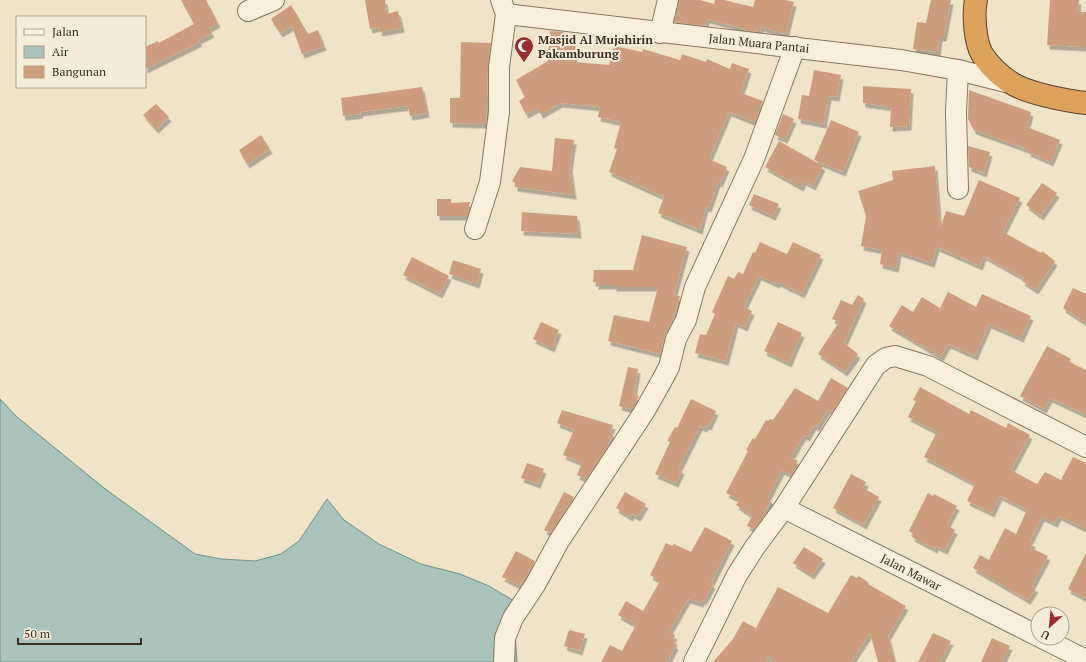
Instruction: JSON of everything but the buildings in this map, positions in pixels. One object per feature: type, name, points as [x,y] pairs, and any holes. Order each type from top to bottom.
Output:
[{"type":"highway","points":[[976,0],[976,31],[981,54],[994,69],[1010,83],[1065,101],[1086,103]]},
{"type":"street","points":[[248,11],[274,0]]},
{"type":"street","points":[[660,33],[668,0]]},
{"type":"street","points":[[474,229],[490,182],[499,112],[499,67],[503,7]]},
{"type":"street","name":"Jalan Muara Pantai","points":[[503,7],[660,33],[894,59],[958,70],[1010,83]]},
{"type":"street","points":[[504,662],[505,638],[513,618],[535,585],[559,541],[644,412],[664,377],[676,339],[690,308],[695,287],[754,159],[795,47]]},
{"type":"street","points":[[958,70],[956,112],[958,189]]},
{"type":"street","points":[[694,662],[737,575],[755,547],[784,508],[872,372],[886,358],[895,356],[928,366],[1086,448]]},
{"type":"street","name":"Jalan Mawar","points":[[784,508],[1030,632]]},
{"type":"street","points":[[1058,646],[1086,660]]},
{"type":"water","points":[[0,399],[17,417],[104,488],[195,554],[221,559],[255,561],[281,554],[299,541],[327,499],[344,520],[379,544],[421,564],[460,574],[489,586],[511,599],[527,614],[515,633],[517,662],[0,662]]},
{"type":"place","name":"Masjid Al Mujahirin Pakamburung","points":[[524,63]]}]
